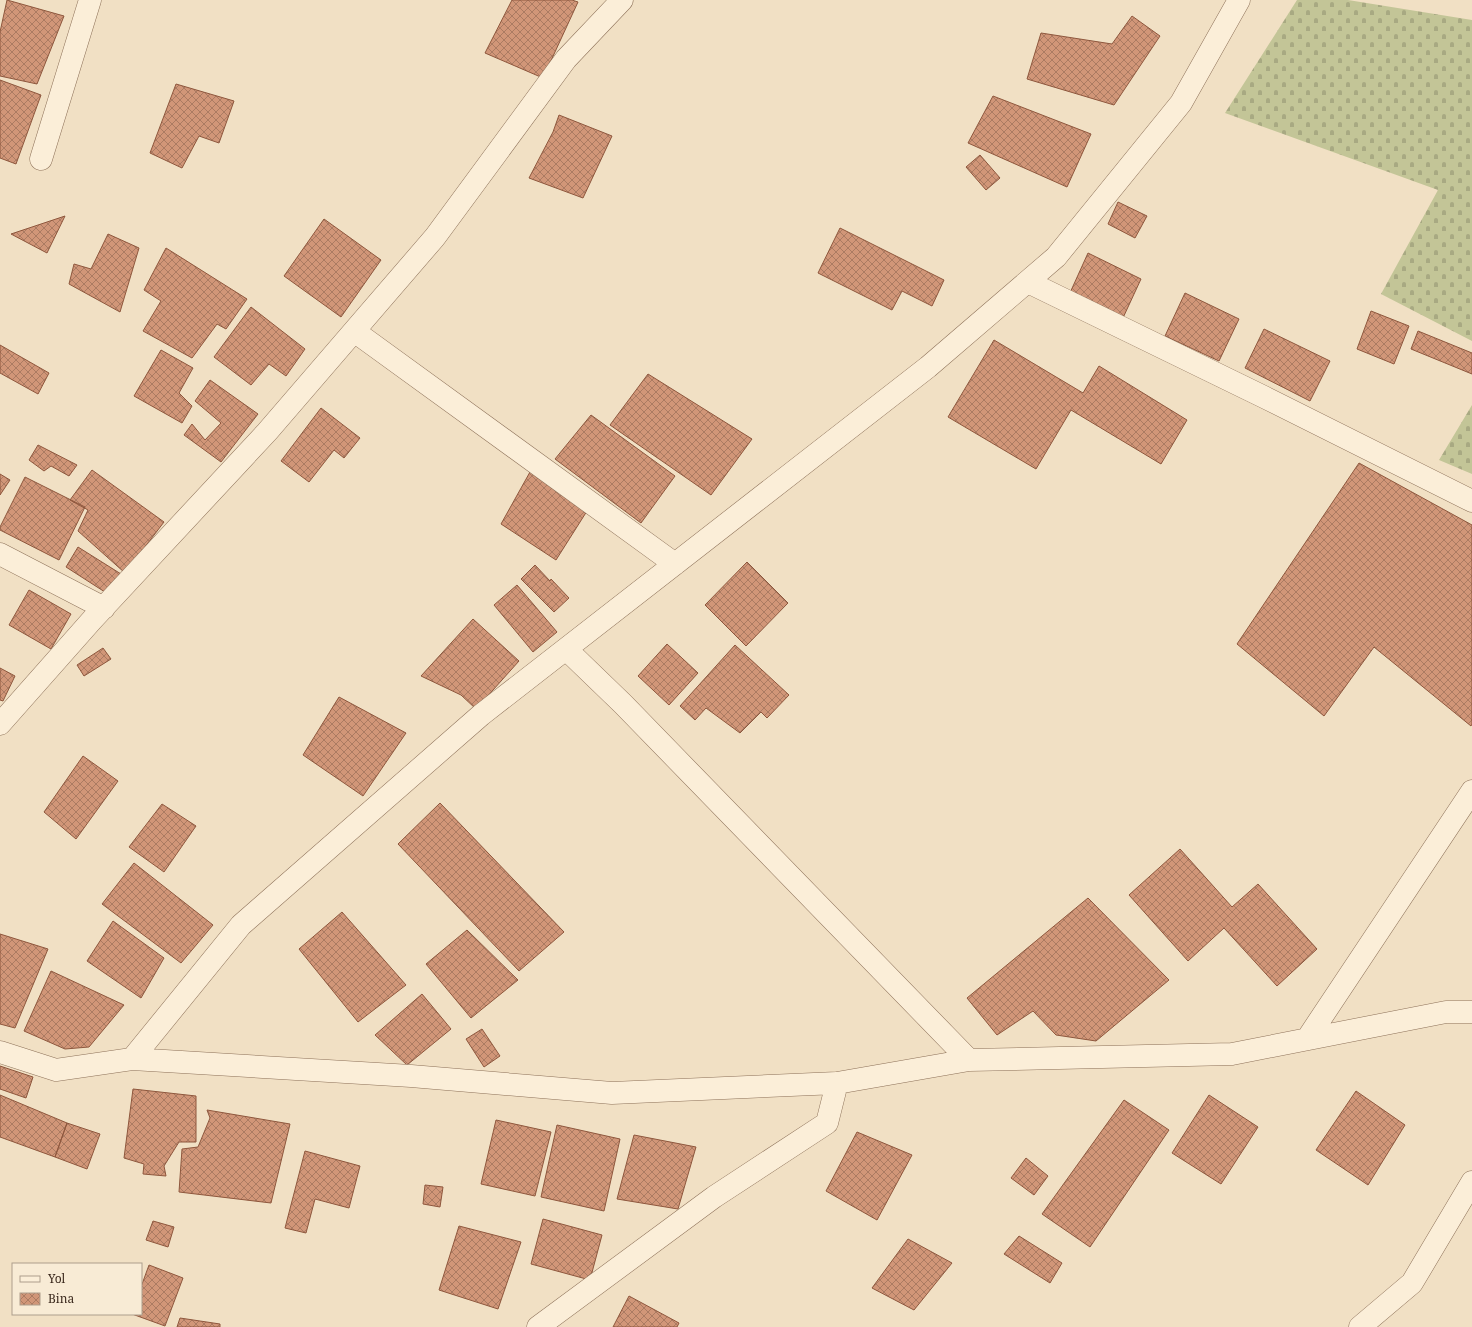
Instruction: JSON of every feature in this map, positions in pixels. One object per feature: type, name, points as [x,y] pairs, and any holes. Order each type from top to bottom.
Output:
[{"type":"street","points":[[41,159],[90,0]]},
{"type":"street","points":[[0,724],[104,608],[267,432],[435,237],[566,59],[622,0]]},
{"type":"street","points":[[132,1059],[241,925],[481,715],[928,367],[1056,257],[1181,103],[1239,0]]},
{"type":"street","points":[[1028,282],[1271,400],[1472,501]]},
{"type":"street","points":[[354,331],[675,564]]},
{"type":"street","points":[[0,554],[104,608]]},
{"type":"street","points":[[566,649],[634,715],[969,1060]]},
{"type":"street","points":[[1307,1039],[1472,791]]},
{"type":"street","points":[[0,1052],[56,1070],[132,1059],[411,1076],[612,1093],[837,1083],[969,1060],[1232,1054],[1446,1012],[1472,1012]]},
{"type":"street","points":[[538,1327],[714,1197],[827,1123],[837,1083]]},
{"type":"street","points":[[1360,1327],[1412,1283],[1472,1182]]},
{"type":"green space","points":[[1297,0],[1348,0],[1472,20],[1472,341],[1381,294],[1438,190],[1225,113]]},
{"type":"green space","points":[[1472,405],[1472,474],[1439,460]]},
{"type":"building","points":[[7,0],[64,16],[37,84],[0,76],[0,32]]},
{"type":"building","points":[[512,0],[572,0],[578,2],[543,78],[485,53]]},
{"type":"building","points":[[1132,16],[1160,36],[1114,105],[1027,79],[1041,33],[1112,44]]},
{"type":"building","points":[[0,80],[41,95],[16,164],[0,158]]},
{"type":"building","points":[[176,84],[234,101],[219,143],[199,136],[182,168],[150,153]]},
{"type":"building","points":[[993,96],[1091,134],[1067,187],[968,143]]},
{"type":"building","points":[[559,115],[612,136],[583,198],[529,178],[553,132]]},
{"type":"building","points":[[980,155],[1000,178],[986,190],[966,167]]},
{"type":"building","points":[[1118,202],[1147,216],[1135,238],[1108,224]]},
{"type":"building","points":[[65,216],[47,253],[11,234]]},
{"type":"building","points":[[324,219],[381,260],[341,317],[284,276]]},
{"type":"building","points":[[840,228],[944,280],[932,306],[902,291],[892,310],[818,273]]},
{"type":"building","points":[[108,234],[139,248],[120,312],[69,284],[74,264],[91,269]]},
{"type":"building","points":[[166,248],[247,299],[226,329],[217,324],[192,358],[143,331],[161,301],[144,290]]},
{"type":"building","points":[[1088,253],[1141,279],[1122,320],[1069,295]]},
{"type":"building","points":[[1185,293],[1239,319],[1219,361],[1165,336]]},
{"type":"building","points":[[251,307],[305,349],[286,376],[269,364],[251,385],[214,357]]},
{"type":"building","points":[[1371,311],[1409,326],[1394,364],[1357,349]]},
{"type":"building","points":[[1264,329],[1330,361],[1310,401],[1245,368]]},
{"type":"building","points":[[1418,331],[1472,353],[1472,374],[1411,349]]},
{"type":"building","points":[[994,340],[1083,393],[1099,366],[1187,420],[1161,464],[1071,410],[1036,469],[948,417]]},
{"type":"building","points":[[0,345],[49,373],[38,394],[0,373]]},
{"type":"building","points":[[161,350],[193,368],[179,393],[192,406],[182,423],[134,396]]},
{"type":"building","points":[[648,374],[752,439],[711,495],[610,425]]},
{"type":"building","points":[[210,380],[258,414],[221,462],[184,435],[192,424],[205,440],[221,423],[195,401]]},
{"type":"building","points":[[321,408],[360,438],[344,458],[334,450],[309,482],[281,461]]},
{"type":"building","points":[[591,415],[675,476],[641,523],[555,459]]},
{"type":"building","points":[[38,445],[77,465],[69,476],[51,466],[44,471],[29,460]]},
{"type":"building","points":[[1359,463],[1472,525],[1471,726],[1374,647],[1324,716],[1237,644]]},
{"type":"building","points":[[92,470],[164,522],[125,573],[78,531],[88,510],[70,500]]},
{"type":"building","points":[[530,472],[587,511],[556,560],[501,524]]},
{"type":"building","points":[[0,474],[10,480],[0,495]]},
{"type":"building","points":[[25,477],[85,507],[59,560],[0,530],[0,527]]},
{"type":"building","points":[[78,547],[121,574],[108,594],[66,567]]},
{"type":"building","points":[[747,562],[788,603],[746,646],[705,605]]},
{"type":"building","points":[[535,565],[569,598],[554,612],[521,579]]},
{"type":"building","points":[[517,585],[557,632],[533,652],[494,605]]},
{"type":"building","points":[[29,590],[71,614],[51,649],[9,625]]},
{"type":"building","points":[[473,619],[519,661],[476,709],[461,695],[421,676]]},
{"type":"building","points":[[667,644],[698,673],[669,705],[638,676]]},
{"type":"building","points":[[735,645],[789,695],[767,718],[761,712],[740,733],[706,708],[695,720],[680,706]]},
{"type":"building","points":[[103,648],[111,659],[84,676],[77,665]]},
{"type":"building","points":[[0,668],[15,676],[3,701],[0,700]]},
{"type":"building","points":[[339,697],[406,733],[363,796],[303,755]]},
{"type":"building","points":[[83,756],[118,781],[76,839],[44,812]]},
{"type":"building","points":[[440,803],[564,932],[519,971],[398,844]]},
{"type":"building","points":[[162,804],[196,826],[164,872],[129,847]]},
{"type":"building","points":[[1180,849],[1232,907],[1258,884],[1317,949],[1277,986],[1224,928],[1188,961],[1129,895]]},
{"type":"building","points":[[134,863],[213,925],[181,963],[102,904]]},
{"type":"building","points":[[1088,898],[1169,980],[1096,1041],[1056,1035],[1033,1011],[997,1035],[967,998]]},
{"type":"building","points":[[342,912],[406,985],[358,1022],[299,949]]},
{"type":"building","points":[[113,921],[164,958],[141,998],[87,961]]},
{"type":"building","points":[[467,930],[518,980],[471,1018],[426,964]]},
{"type":"building","points":[[0,934],[48,949],[15,1028],[0,1024]]},
{"type":"building","points":[[51,971],[124,1005],[89,1047],[65,1049],[24,1031]]},
{"type":"building","points":[[422,994],[451,1029],[407,1065],[375,1035]]},
{"type":"building","points":[[482,1029],[500,1056],[484,1067],[466,1039]]},
{"type":"building","points":[[0,1066],[33,1077],[26,1098],[0,1089]]},
{"type":"building","points":[[133,1089],[196,1096],[196,1142],[179,1142],[164,1166],[166,1176],[143,1174],[144,1164],[124,1158]]},
{"type":"building","points":[[1356,1091],[1405,1125],[1368,1185],[1316,1150]]},
{"type":"building","points":[[0,1095],[67,1123],[55,1157],[0,1137]]},
{"type":"building","points":[[1209,1095],[1258,1127],[1221,1184],[1172,1153]]},
{"type":"building","points":[[1124,1100],[1169,1130],[1090,1247],[1042,1214]]},
{"type":"building","points":[[207,1110],[290,1124],[271,1203],[179,1192],[182,1149],[198,1147],[210,1118]]},
{"type":"building","points":[[496,1120],[551,1132],[535,1196],[481,1184]]},
{"type":"building","points":[[67,1123],[100,1134],[87,1169],[55,1157]]},
{"type":"building","points":[[557,1125],[620,1139],[604,1211],[541,1197]]},
{"type":"building","points":[[857,1132],[912,1155],[877,1220],[826,1191]]},
{"type":"building","points":[[634,1135],[696,1147],[678,1209],[617,1199]]},
{"type":"building","points":[[305,1151],[360,1166],[349,1208],[315,1199],[306,1233],[285,1228]]},
{"type":"building","points":[[1026,1158],[1048,1176],[1034,1195],[1011,1178]]},
{"type":"building","points":[[425,1185],[443,1187],[440,1207],[423,1204]]},
{"type":"building","points":[[543,1219],[602,1235],[590,1280],[531,1264]]},
{"type":"building","points":[[153,1221],[174,1227],[168,1247],[146,1240]]},
{"type":"building","points":[[459,1226],[521,1242],[498,1309],[439,1290]]},
{"type":"building","points":[[1019,1236],[1062,1263],[1050,1283],[1004,1254]]},
{"type":"building","points":[[908,1239],[952,1263],[914,1310],[872,1288]]},
{"type":"building","points":[[149,1265],[183,1278],[165,1326],[135,1315],[142,1315],[142,1284]]},
{"type":"building","points":[[629,1296],[679,1323],[677,1327],[613,1327]]},
{"type":"building","points":[[180,1318],[220,1324],[220,1327],[177,1327]]}]
